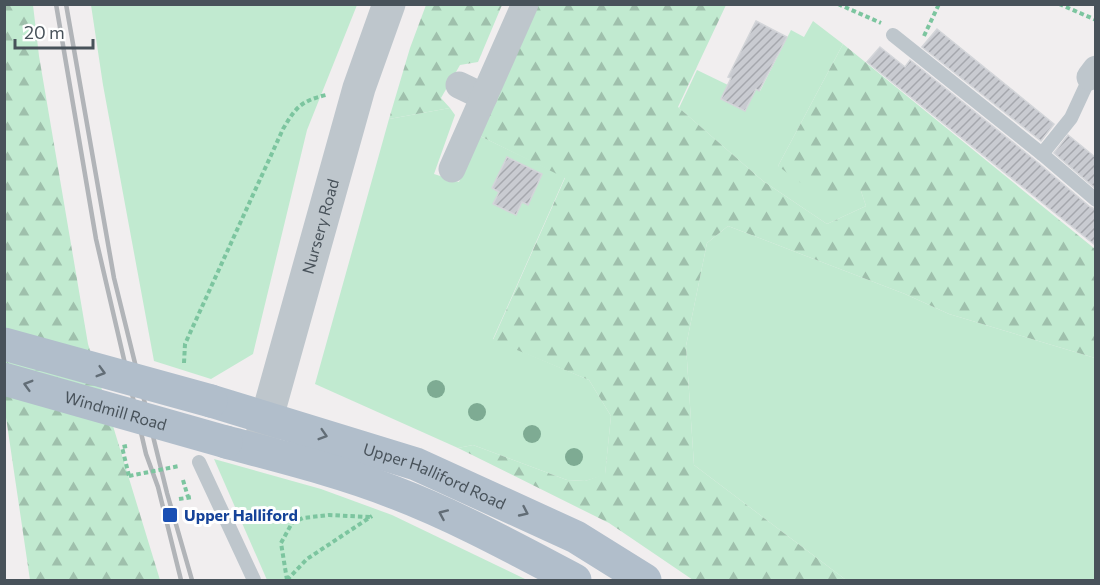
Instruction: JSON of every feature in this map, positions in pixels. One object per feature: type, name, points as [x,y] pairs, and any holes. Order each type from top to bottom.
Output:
[{"type":"main road","name":"Windmill Road","points":[[4,344],[211,401]]},
{"type":"main road","name":"Windmill Road","points":[[4,379],[226,442]]},
{"type":"main road","name":"Upper Halliford Road","points":[[211,401],[436,472],[576,537],[645,580]]},
{"type":"main road","name":"Upper Halliford Road","points":[[226,442],[326,469],[393,492],[496,539],[575,580]]},
{"type":"street","name":"Nursery Road","points":[[257,450],[359,88],[389,4]]},
{"type":"street","points":[[452,169],[525,4]]},
{"type":"street","points":[[459,85],[484,97]]},
{"type":"lane","points":[[893,36],[1042,154],[1095,200]]},
{"type":"lane","points":[[1042,154],[1071,118],[1093,73]]},
{"type":"lane","points":[[199,462],[254,580]]},
{"type":"path","points":[[838,4],[890,27],[893,36]]},
{"type":"path","points":[[912,51],[926,34],[939,4]]},
{"type":"path","points":[[1059,4],[1095,20]]},
{"type":"path","points":[[184,365],[185,344],[283,129],[295,109],[309,99],[359,88]]},
{"type":"path","points":[[122,447],[129,477],[179,466]]},
{"type":"path","points":[[287,580],[307,559],[378,512]]},
{"type":"path","points":[[287,580],[281,543],[292,523],[303,518],[329,515],[371,517]]},
{"type":"green space","points":[[4,5],[33,5],[39,56],[88,344],[160,580],[30,580],[4,404]]},
{"type":"green space","points":[[91,5],[357,5],[307,130],[253,354],[211,379],[154,361],[103,85]]},
{"type":"green space","points":[[426,5],[502,5],[478,62],[460,65],[441,98],[450,108],[389,119],[410,48]]},
{"type":"green space","points":[[535,5],[726,5],[678,107],[763,181],[827,224],[866,206],[861,191],[829,204],[778,166],[843,44],[1095,249],[1095,358],[949,314],[905,294],[728,226],[707,243],[686,346],[694,465],[846,580],[693,580],[609,523],[458,448],[473,445],[567,480],[585,481],[605,474],[611,416],[589,380],[493,340],[565,178],[480,136]]},
{"type":"green space","points":[[813,21],[843,44],[778,166],[861,191],[866,206],[827,224],[763,181],[679,108],[697,70],[728,85],[721,99],[756,89],[760,91],[791,30],[804,37]]},
{"type":"green space","points":[[450,108],[455,115],[434,174],[459,182],[480,136],[565,177],[493,339],[589,380],[611,416],[605,475],[585,481],[567,480],[473,445],[458,448],[315,384],[389,119]]},
{"type":"green space","points":[[728,226],[905,294],[949,314],[1095,358],[1095,580],[846,580],[694,465],[686,346],[707,243]]},
{"type":"green space","points":[[214,459],[321,489],[392,515],[527,580],[267,580]]},
{"type":"building","points":[[756,21],[787,37],[759,91],[756,89],[745,111],[721,99],[731,78],[728,77]]},
{"type":"building","points":[[937,29],[1054,124],[1041,141],[922,47]]},
{"type":"building","points":[[880,47],[905,67],[910,60],[1095,209],[1095,245],[867,62]]},
{"type":"building","points":[[1068,135],[1095,157],[1095,188],[1054,153]]},
{"type":"building","points":[[507,157],[542,174],[528,205],[522,202],[516,215],[493,204],[499,192],[492,188]]},
{"type":"railway","points":[[56,4],[96,239],[146,454],[158,487],[181,580]]},
{"type":"railway","points":[[66,4],[114,278],[167,493],[192,580]]},
{"type":"place","name":"Upper Halliford","points":[[170,515]]}]
